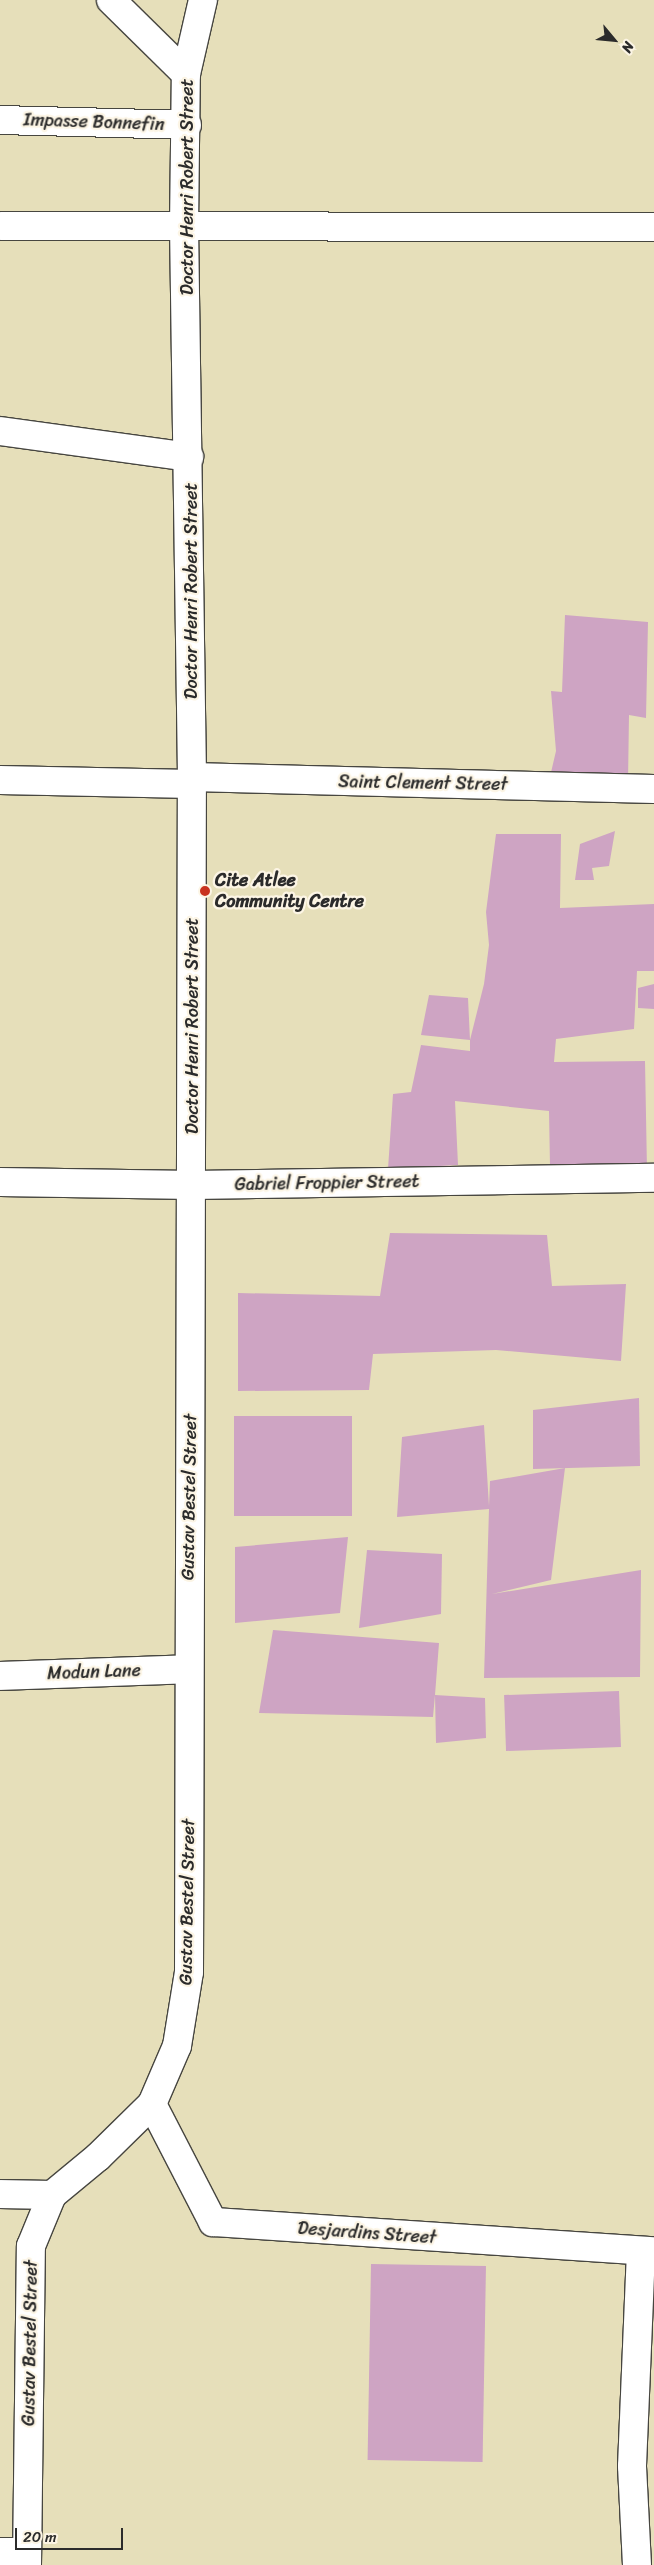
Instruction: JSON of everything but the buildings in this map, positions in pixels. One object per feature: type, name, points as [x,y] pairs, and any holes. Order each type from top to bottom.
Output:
[{"type":"street","points":[[111,0],[186,74]]},
{"type":"street","name":"Doctor Henri Robert Street","points":[[193,1185],[189,457],[184,227],[187,125],[186,74],[203,0]]},
{"type":"street","name":"Impasse Bonnefin","points":[[0,120],[187,125]]},
{"type":"street","points":[[1,226],[654,227]]},
{"type":"street","points":[[0,431],[189,457]]},
{"type":"street","name":"Saint Clement Street","points":[[0,780],[192,780],[654,789]]},
{"type":"street","name":"Gabriel Froppier Street","points":[[0,1182],[193,1185],[654,1178]]},
{"type":"street","name":"Gustav Bestel Street","points":[[27,2558],[31,2246],[52,2195],[98,2157],[152,2104],[177,2046],[189,1972],[187,1669],[193,1185]]},
{"type":"street","name":"Modun Lane","points":[[0,1676],[187,1669]]},
{"type":"street","name":"Desjardins Street","points":[[152,2104],[213,2222],[647,2251]]},
{"type":"street","points":[[0,2194],[52,2195]]},
{"type":"street","points":[[637,2565],[632,2466],[647,2251]]},
{"type":"street","points":[[0,2552],[27,2558]]},
{"type":"place","name":"Cite Atlee Community Centre","points":[[205,891]]}]
